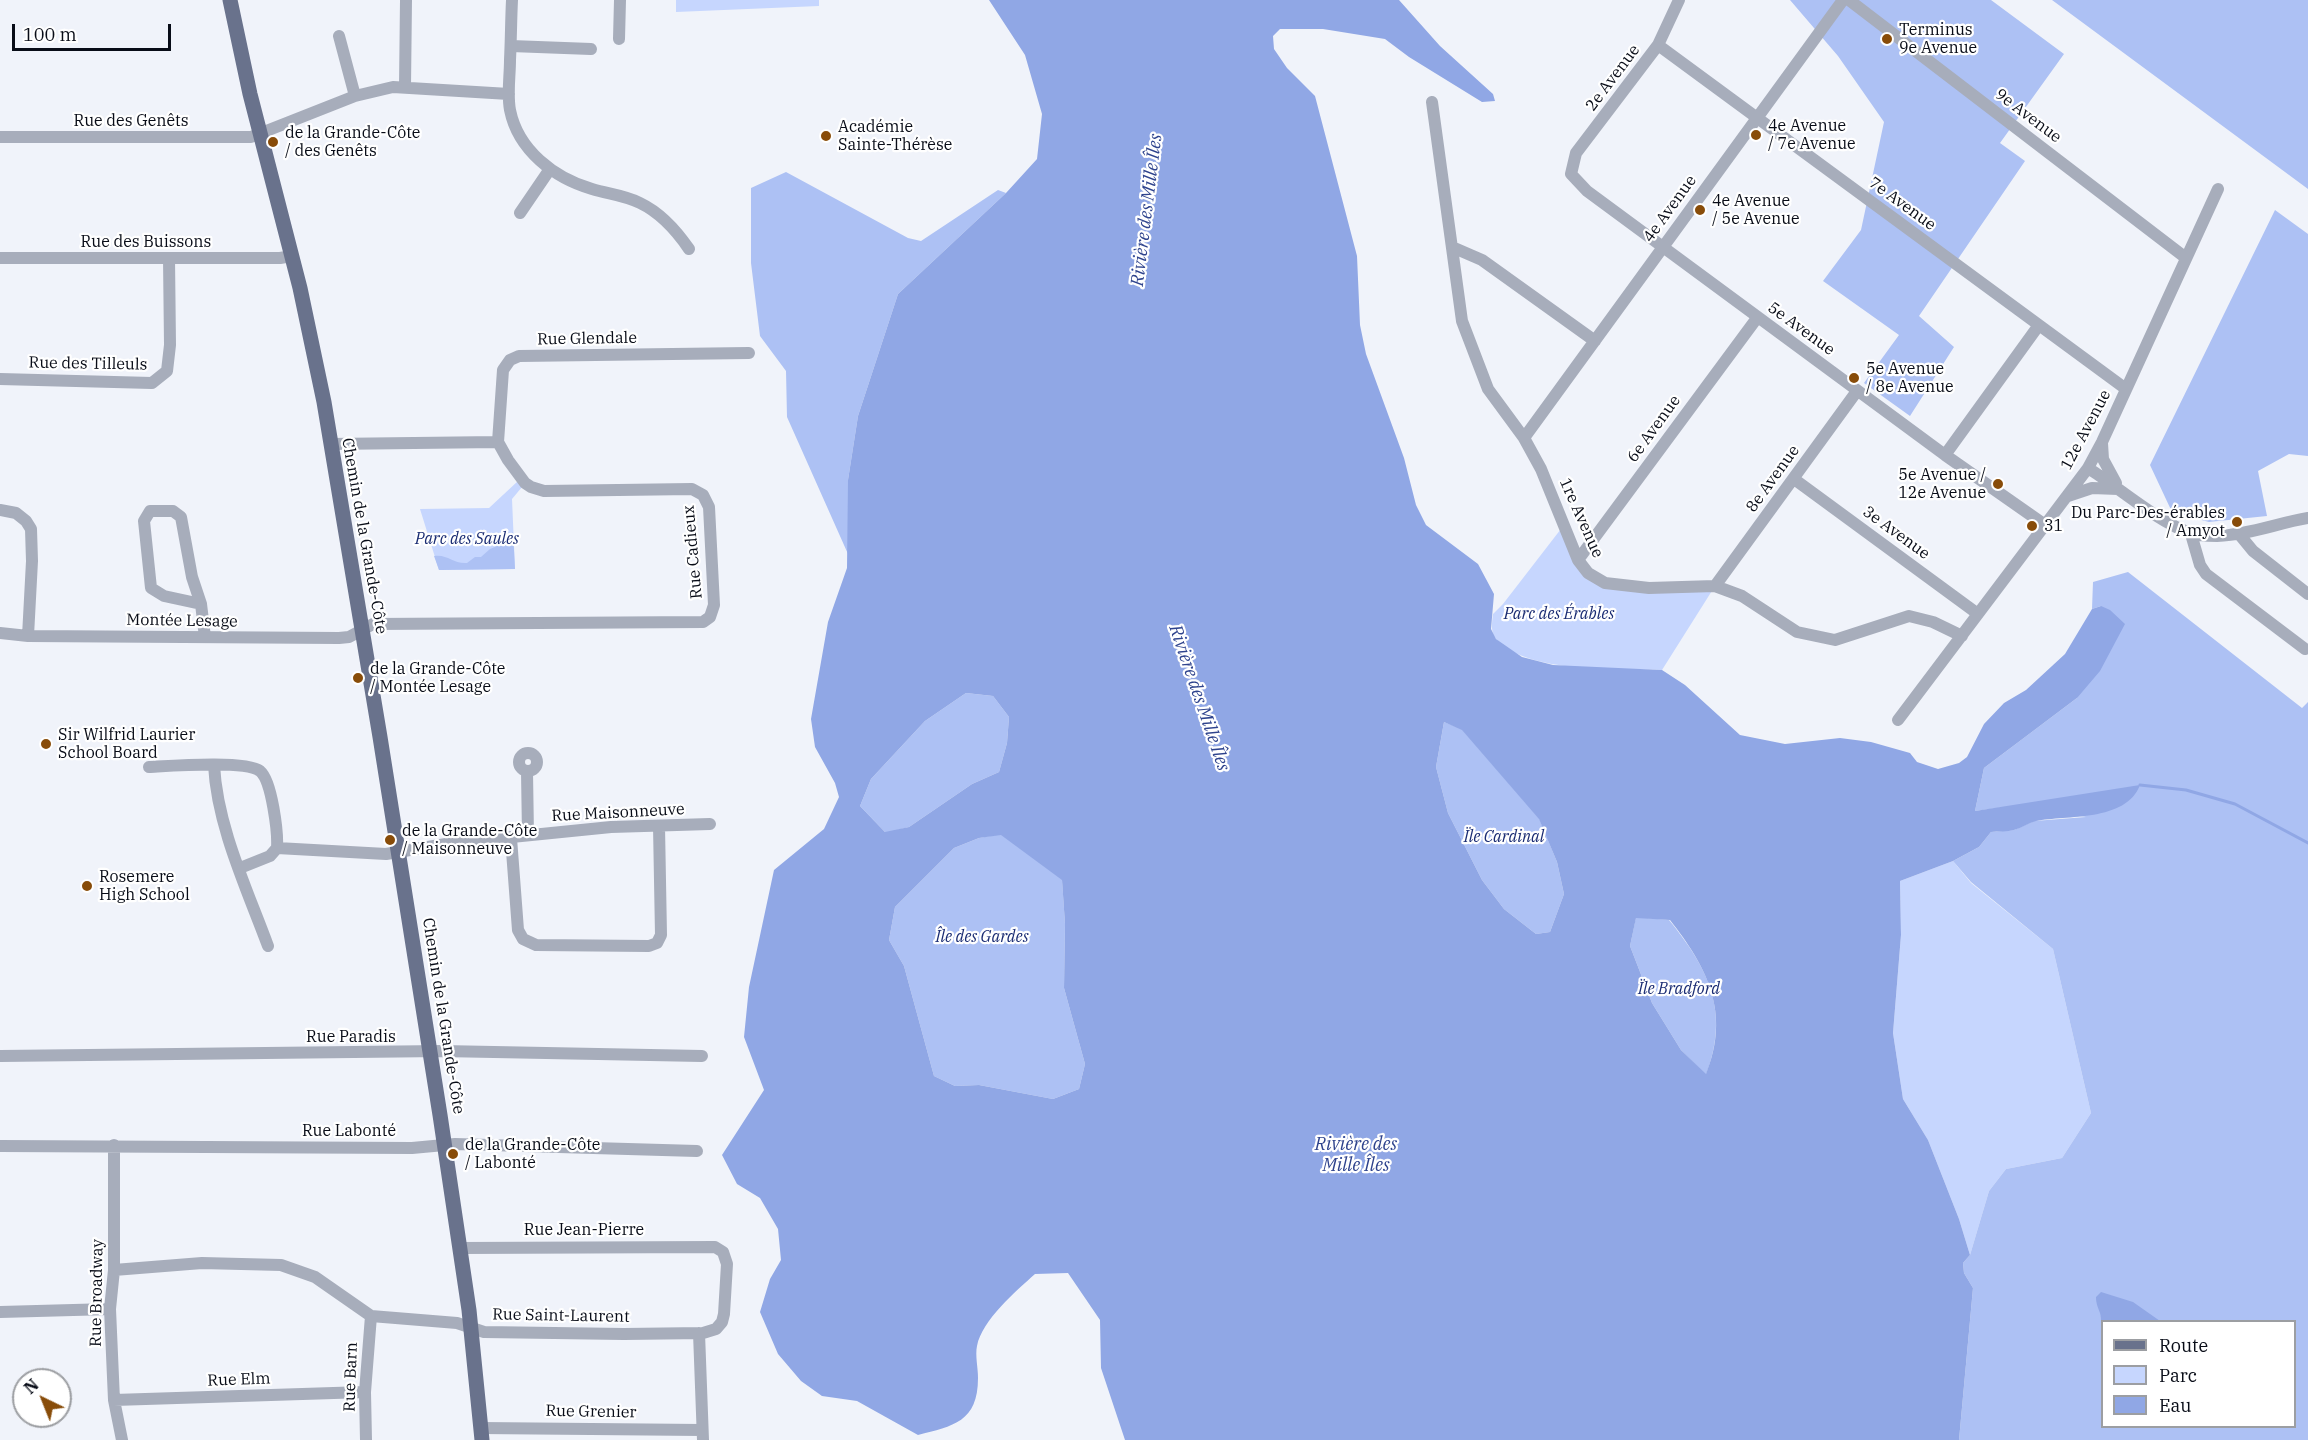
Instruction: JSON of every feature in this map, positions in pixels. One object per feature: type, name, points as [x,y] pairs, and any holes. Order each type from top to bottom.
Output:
[{"type":"main road","name":"Chemin de la Grande-Côte","points":[[230,0],[239,49],[292,256],[316,362],[399,852],[430,1053],[471,1328],[481,1434]]},
{"type":"street","points":[[405,87],[406,0]]},
{"type":"street","points":[[512,0],[509,94],[511,114],[518,131],[536,156],[550,169],[576,184],[621,195],[647,207],[672,227],[689,249]]},
{"type":"street","points":[[619,39],[620,0]]},
{"type":"street","name":"2e Avenue","points":[[1571,174],[1576,153],[1658,45],[1678,0]]},
{"type":"street","name":"4e Avenue","points":[[1524,438],[1843,0]]},
{"type":"street","name":"9e Avenue","points":[[1849,0],[2186,258]]},
{"type":"street","points":[[339,36],[355,96]]},
{"type":"street","name":"7e Avenue","points":[[1658,45],[2126,389]]},
{"type":"street","points":[[511,46],[591,49]]},
{"type":"street","name":"Rue des Genêts","points":[[0,137],[251,137],[375,90],[405,87],[509,94]]},
{"type":"street","name":"1re Avenue","points":[[1432,102],[1462,321],[1488,389],[1524,438],[1541,469],[1578,560],[1588,573],[1605,583],[1649,588],[1715,586],[1742,596],[1797,632],[1835,640],[1909,616],[1933,622],[1962,636]]},
{"type":"street","points":[[520,213],[550,169]]},
{"type":"street","name":"5e Avenue","points":[[1571,174],[1587,191],[1757,318],[2045,525]]},
{"type":"street","name":"12e Avenue","points":[[1898,720],[2088,468],[2218,189]]},
{"type":"street","points":[[1452,247],[1482,260],[1595,341]]},
{"type":"street","name":"Rue des Buissons","points":[[0,258],[280,258],[292,256]]},
{"type":"street","name":"Rue des Tilleuls","points":[[0,379],[152,383],[167,371],[170,345],[169,258]]},
{"type":"street","name":"6e Avenue","points":[[1578,560],[1757,318]]},
{"type":"street","points":[[1945,455],[2039,325]]},
{"type":"street","name":"Rue Glendale","points":[[498,442],[503,370],[508,362],[516,357],[749,353]]},
{"type":"street","name":"8e Avenue","points":[[1715,586],[1857,391]]},
{"type":"street","points":[[330,444],[498,442]]},
{"type":"street","name":"Rue Cadieux","points":[[362,630],[373,624],[696,623],[705,621],[710,616],[714,604],[709,507],[701,493],[687,489],[551,491],[535,489],[522,480],[498,442]]},
{"type":"street","points":[[2102,442],[2103,459],[2120,489]]},
{"type":"street","points":[[2088,468],[2165,522],[2191,534],[2217,536],[2239,534],[2279,522],[2308,518]]},
{"type":"street","name":"3e Avenue","points":[[1794,479],[1978,614]]},
{"type":"street","points":[[2067,497],[2092,488],[2120,489]]},
{"type":"street","points":[[0,510],[16,513],[26,521],[31,529],[33,561],[28,636]]},
{"type":"street","points":[[201,604],[164,596],[151,588],[144,521],[150,511],[173,511],[181,517],[192,577],[201,604],[205,638]]},
{"type":"street","points":[[2191,534],[2200,565],[2206,574],[2305,649]]},
{"type":"street","points":[[2239,534],[2253,551],[2308,594]]},
{"type":"street","name":"Montée Lesage","points":[[0,633],[28,636],[349,637],[362,630]]},
{"type":"street","points":[[149,767],[214,765],[251,767],[263,774],[275,821],[278,848],[270,856],[240,868]]},
{"type":"street","points":[[214,765],[219,805],[268,946]]},
{"type":"street","points":[[527,772],[528,835]]},
{"type":"street","name":"Rue Maisonneuve","points":[[278,848],[386,854],[452,843],[611,827],[710,825]]},
{"type":"street","points":[[511,838],[518,930],[523,939],[536,945],[650,946],[657,943],[661,932],[659,826]]},
{"type":"street","name":"Rue Paradis","points":[[0,1056],[472,1051],[702,1056]]},
{"type":"street","name":"Rue Labonté","points":[[0,1146],[403,1148],[455,1144],[697,1151]]},
{"type":"street","name":"Rue Broadway","points":[[114,1146],[114,1270],[110,1309],[114,1400],[122,1440]]},
{"type":"street","name":"Rue Jean-Pierre","points":[[460,1248],[709,1246],[721,1250],[727,1260],[722,1322],[716,1329],[699,1333]]},
{"type":"street","points":[[114,1270],[202,1263],[281,1265],[315,1277],[371,1316]]},
{"type":"street","points":[[0,1312],[110,1309]]},
{"type":"street","name":"Rue Saint-Laurent","points":[[371,1316],[457,1323],[484,1332],[699,1333]]},
{"type":"street","name":"Rue Barn","points":[[366,1440],[365,1392],[371,1316]]},
{"type":"street","points":[[699,1333],[703,1435]]},
{"type":"street","name":"Rue Elm","points":[[114,1400],[365,1392]]},
{"type":"street","name":"Rue Grenier","points":[[481,1434],[703,1435]]},
{"type":"green space","points":[[676,0],[819,0],[819,6],[676,12]]},
{"type":"green space","points":[[1790,0],[1991,0],[2064,54],[2000,143],[2025,161],[1919,316],[1954,347],[1910,416],[1864,383],[1899,335],[1823,281],[1861,230],[1884,122],[1838,56]]},
{"type":"green space","points":[[2052,0],[2308,0],[2308,189]]},
{"type":"green space","points":[[786,172],[908,238],[921,241],[998,190],[1006,193],[898,294],[858,416],[848,480],[848,554],[787,417],[786,371],[760,336],[751,263],[751,188]]},
{"type":"green space","points":[[2275,210],[2308,234],[2308,456],[2289,454],[2258,471],[2267,516],[2209,522],[2172,512],[2150,465]]},
{"type":"green space","name":"Parc des Saules","points":[[518,481],[522,487],[512,499],[515,569],[439,570],[420,509],[489,508]]},
{"type":"green space","name":"Parc des Érables","points":[[1564,525],[1578,560],[1605,583],[1715,586],[1662,670],[1598,669],[1552,664],[1530,659],[1512,651],[1497,640],[1492,628],[1493,614]]},
{"type":"green space","points":[[513,532],[515,569],[439,570],[434,556],[443,556],[467,563],[502,544]]},
{"type":"green space","points":[[2128,572],[2302,708],[2308,702],[2308,1440],[1959,1440],[1973,1288],[1964,1273],[1963,1263],[1970,1255],[1989,1191],[2006,1169],[2062,1158],[2091,1113],[2053,949],[1971,882],[1953,861],[1979,847],[1991,832],[2014,830],[2034,821],[2086,817],[2013,806],[1975,811],[1984,768],[2077,698],[2101,606],[2092,609],[2093,582]]},
{"type":"green space","points":[[966,693],[993,696],[1009,717],[1007,743],[999,772],[972,784],[909,827],[886,833],[860,806],[871,779],[925,721]]},
{"type":"green space","name":"Ïle Cardinal","points":[[1444,722],[1462,729],[1539,818],[1557,862],[1564,894],[1550,932],[1536,934],[1504,909],[1482,880],[1448,813],[1436,767]]},
{"type":"green space","name":"Île des Gardes","points":[[1001,834],[1062,879],[1065,924],[1064,988],[1085,1064],[1079,1089],[1053,1099],[979,1085],[955,1086],[934,1076],[904,966],[889,940],[895,907],[954,848],[979,838]]},
{"type":"green space","points":[[1953,861],[1971,883],[2053,949],[2091,1113],[2062,1158],[2006,1169],[1989,1191],[1970,1255],[1959,1219],[1928,1140],[1903,1099],[1893,1033],[1901,935],[1900,881]]},
{"type":"green space","name":"Ïle Bradford","points":[[1636,917],[1669,920],[1705,974],[1712,992],[1716,1031],[1706,1075],[1681,1050],[1652,1003],[1630,946]]},
{"type":"water","name":"Rivière des Mille Îles","points":[[989,0],[1399,0],[1440,46],[1493,94],[1495,101],[1482,102],[1409,57],[1385,39],[1323,29],[1280,29],[1273,36],[1274,49],[1287,68],[1315,96],[1357,256],[1360,325],[1366,354],[1404,458],[1416,505],[1426,525],[1478,564],[1494,594],[1491,629],[1496,639],[1522,657],[1553,665],[1662,670],[1685,685],[1740,735],[1785,744],[1840,738],[1871,742],[1910,753],[1917,762],[1938,769],[1959,763],[1967,757],[1984,724],[2004,703],[2026,690],[2065,654],[2092,609],[2101,606],[2110,610],[2125,624],[2100,671],[2077,698],[1984,768],[1975,811],[2140,785],[2133,797],[2109,811],[2094,815],[2036,821],[2014,830],[1991,832],[1979,847],[1953,861],[1900,881],[1901,935],[1893,1033],[1903,1099],[1928,1140],[1959,1219],[1970,1255],[1963,1263],[1964,1273],[1973,1288],[1959,1440],[1125,1440],[1101,1368],[1100,1320],[1068,1273],[1035,1274],[993,1316],[980,1336],[977,1346],[978,1378],[974,1404],[961,1420],[931,1432],[918,1435],[857,1401],[822,1396],[801,1381],[778,1354],[760,1312],[770,1279],[781,1260],[778,1229],[760,1198],[737,1184],[722,1155],[764,1090],[744,1037],[749,987],[774,870],[824,829],[839,797],[835,783],[815,747],[811,719],[828,622],[847,568],[848,480],[858,416],[898,294],[1006,193],[1037,159],[1042,114],[1025,55]],"holes":[[[966,693],[993,696],[1009,717],[1007,743],[999,772],[972,784],[909,827],[885,832],[860,806],[871,779],[925,721]],[[1444,722],[1462,730],[1539,819],[1557,862],[1564,894],[1550,932],[1536,934],[1504,909],[1482,880],[1448,813],[1436,767]],[[1001,835],[1062,880],[1065,924],[1064,988],[1085,1064],[1079,1089],[1053,1099],[979,1085],[955,1086],[934,1076],[904,966],[889,940],[895,907],[954,848],[979,838]],[[1636,918],[1670,920],[1695,955],[1711,992],[1715,1011],[1716,1031],[1713,1052],[1706,1074],[1681,1050],[1652,1003],[1630,946]]]},
{"type":"water","points":[[2101,1292],[2133,1302],[2159,1320],[2101,1320],[2096,1297]]},
{"type":"waterway","points":[[2140,785],[2186,790],[2235,804],[2308,843]]},
{"type":"place","name":"Terminus 9e Avenue","points":[[1887,39]]},
{"type":"place","name":"4e Avenue / 7e Avenue","points":[[1756,135]]},
{"type":"place","name":"Académie Sainte-Thérèse","points":[[826,136]]},
{"type":"place","name":"de la Grande-Côte / des Genêts","points":[[273,142]]},
{"type":"place","name":"4e Avenue / 5e Avenue","points":[[1700,210]]},
{"type":"place","name":"5e Avenue / 8e Avenue","points":[[1854,378]]},
{"type":"place","name":"5e Avenue / 12e Avenue","points":[[1998,484]]},
{"type":"place","name":"Du Parc-Des-érables / Amyot","points":[[2237,522]]},
{"type":"place","name":"31","points":[[2032,526]]},
{"type":"place","name":"de la Grande-Côte / Montée Lesage","points":[[358,678]]},
{"type":"place","name":"Sir Wilfrid Laurier School Board","points":[[46,744]]},
{"type":"place","name":"de la Grande-Côte / Maisonneuve","points":[[390,840]]},
{"type":"place","name":"Rosemere High School","points":[[87,886]]},
{"type":"place","name":"de la Grande-Côte / Labonté","points":[[453,1154]]}]
